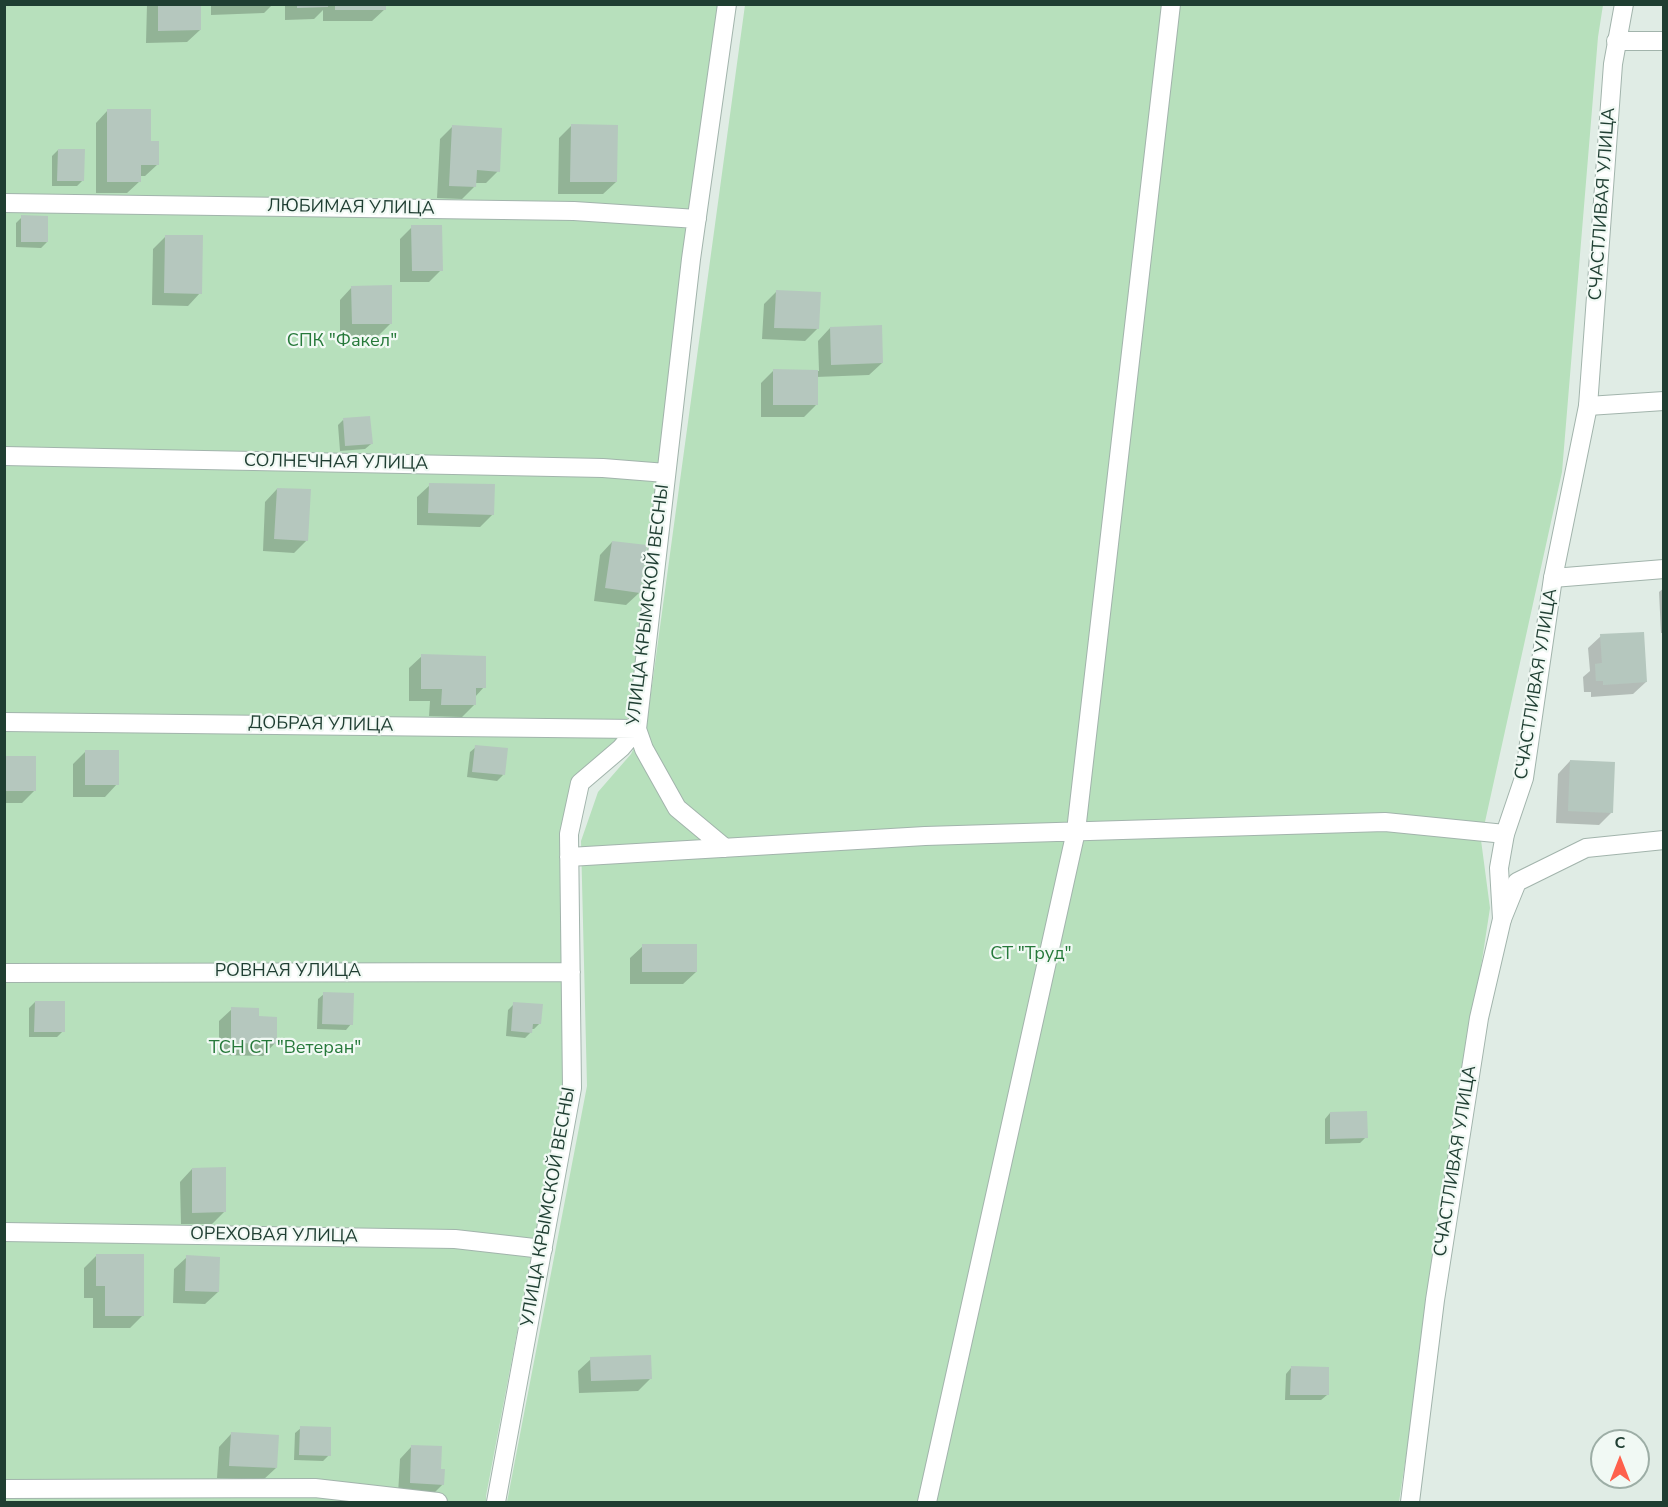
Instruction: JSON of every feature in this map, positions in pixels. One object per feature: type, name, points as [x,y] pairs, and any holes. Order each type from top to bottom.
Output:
[{"type":"street","name":"УЛИЦА КРЫМСКОЙ ВЕСНЫ","points":[[496,1503],[572,1088],[569,834],[580,783],[621,748],[637,729],[697,219],[727,4]]},
{"type":"street","points":[[927,1503],[1076,831],[1170,4]]},
{"type":"street","name":"СЧАСТЛИВАЯ УЛИЦА","points":[[1410,1503],[1435,1300],[1479,1018],[1502,919],[1499,868],[1505,834],[1524,777],[1553,578],[1588,406],[1616,41],[1624,4]]},
{"type":"street","points":[[1616,41],[1664,40]]},
{"type":"street","name":"ЛЮБИМАЯ УЛИЦА","points":[[4,203],[574,211],[697,219]]},
{"type":"street","points":[[1588,406],[1664,400]]},
{"type":"street","name":"СОЛНЕЧНАЯ УЛИЦА","points":[[4,456],[603,468],[666,473]]},
{"type":"street","points":[[1553,578],[1664,569]]},
{"type":"street","name":"ДОБРАЯ УЛИЦА","points":[[4,722],[637,729]]},
{"type":"street","points":[[637,729],[644,749],[677,808],[725,848]]},
{"type":"street","points":[[569,857],[925,836],[1384,822],[1505,834]]},
{"type":"street","points":[[1502,919],[1517,882],[1586,848],[1664,840]]},
{"type":"street","name":"РОВНАЯ УЛИЦА","points":[[4,973],[571,972]]},
{"type":"street","name":"ОРЕХОВАЯ УЛИЦА","points":[[4,1232],[455,1239],[543,1249]]},
{"type":"street","points":[[4,1489],[315,1488],[438,1503]]},
{"type":"green space","name":"СПК \"Факел\"","points":[[5,5],[727,5],[637,729],[5,722]]},
{"type":"green space","name":"СТ \"Труд\"","points":[[745,5],[1603,5],[1598,37],[1562,472],[1481,840],[1490,908],[1399,1502],[507,1502],[587,1086],[581,841],[598,792],[631,754],[647,722]]},
{"type":"green space","name":"ТСН СТ \"Ветеран\"","points":[[5,732],[622,734],[578,775],[565,1079],[486,1502],[5,1502]]},
{"type":"building","points":[[158,4],[201,4],[201,30],[158,31]]},
{"type":"building","points":[[297,4],[328,4],[328,7],[297,8]]},
{"type":"building","points":[[335,4],[386,4],[386,10],[335,10]]},
{"type":"building","points":[[107,109],[151,109],[151,141],[159,141],[159,165],[141,165],[141,182],[107,182]]},
{"type":"building","points":[[571,124],[618,125],[617,182],[570,182]]},
{"type":"building","points":[[452,125],[502,128],[500,172],[477,170],[476,187],[449,186]]},
{"type":"building","points":[[58,149],[85,149],[84,181],[57,181]]},
{"type":"building","points":[[21,215],[48,216],[48,242],[21,242]]},
{"type":"building","points":[[411,225],[442,225],[443,271],[412,271]]},
{"type":"building","points":[[165,235],[203,235],[202,294],[164,293]]},
{"type":"building","points":[[392,285],[392,324],[352,324],[351,286]]},
{"type":"building","points":[[776,290],[821,292],[819,329],[774,328]]},
{"type":"building","points":[[882,325],[883,363],[831,365],[830,327]]},
{"type":"building","points":[[773,369],[818,370],[818,405],[773,405]]},
{"type":"building","points":[[370,416],[373,444],[345,446],[343,418]]},
{"type":"building","points":[[429,483],[495,484],[494,515],[428,513]]},
{"type":"building","points":[[277,488],[311,489],[308,541],[274,539]]},
{"type":"building","points":[[612,541],[647,545],[640,593],[605,588]]},
{"type":"building","points":[[1644,632],[1647,682],[1603,685],[1603,681],[1596,681],[1595,664],[1602,663],[1600,634]]},
{"type":"building","points":[[421,654],[486,656],[486,688],[476,688],[476,705],[441,705],[442,689],[421,689]]},
{"type":"building","points":[[475,745],[508,748],[505,775],[472,772]]},
{"type":"building","points":[[85,750],[119,750],[119,785],[85,785]]},
{"type":"building","points":[[4,756],[36,756],[36,791],[4,791]]},
{"type":"building","points":[[1570,760],[1615,762],[1613,813],[1568,811]]},
{"type":"building","points":[[642,944],[697,944],[697,972],[642,972]]},
{"type":"building","points":[[323,992],[354,993],[353,1025],[322,1024]]},
{"type":"building","points":[[35,1001],[65,1001],[65,1032],[34,1032]]},
{"type":"building","points":[[513,1002],[543,1004],[541,1024],[533,1024],[532,1033],[511,1031]]},
{"type":"building","points":[[231,1007],[259,1008],[259,1016],[277,1017],[277,1044],[231,1043]]},
{"type":"building","points":[[1367,1111],[1368,1138],[1330,1139],[1330,1112]]},
{"type":"building","points":[[226,1167],[226,1212],[192,1213],[192,1168]]},
{"type":"building","points":[[96,1254],[144,1254],[144,1316],[105,1316],[105,1286],[96,1286]]},
{"type":"building","points":[[186,1255],[220,1257],[219,1292],[185,1291]]},
{"type":"building","points":[[651,1355],[652,1379],[591,1381],[590,1357]]},
{"type":"building","points":[[1291,1366],[1329,1367],[1329,1395],[1290,1395]]},
{"type":"building","points":[[300,1426],[331,1427],[331,1456],[299,1455]]},
{"type":"building","points":[[231,1432],[279,1435],[277,1468],[229,1466]]},
{"type":"building","points":[[411,1445],[442,1446],[441,1469],[445,1469],[444,1485],[410,1483]]}]
